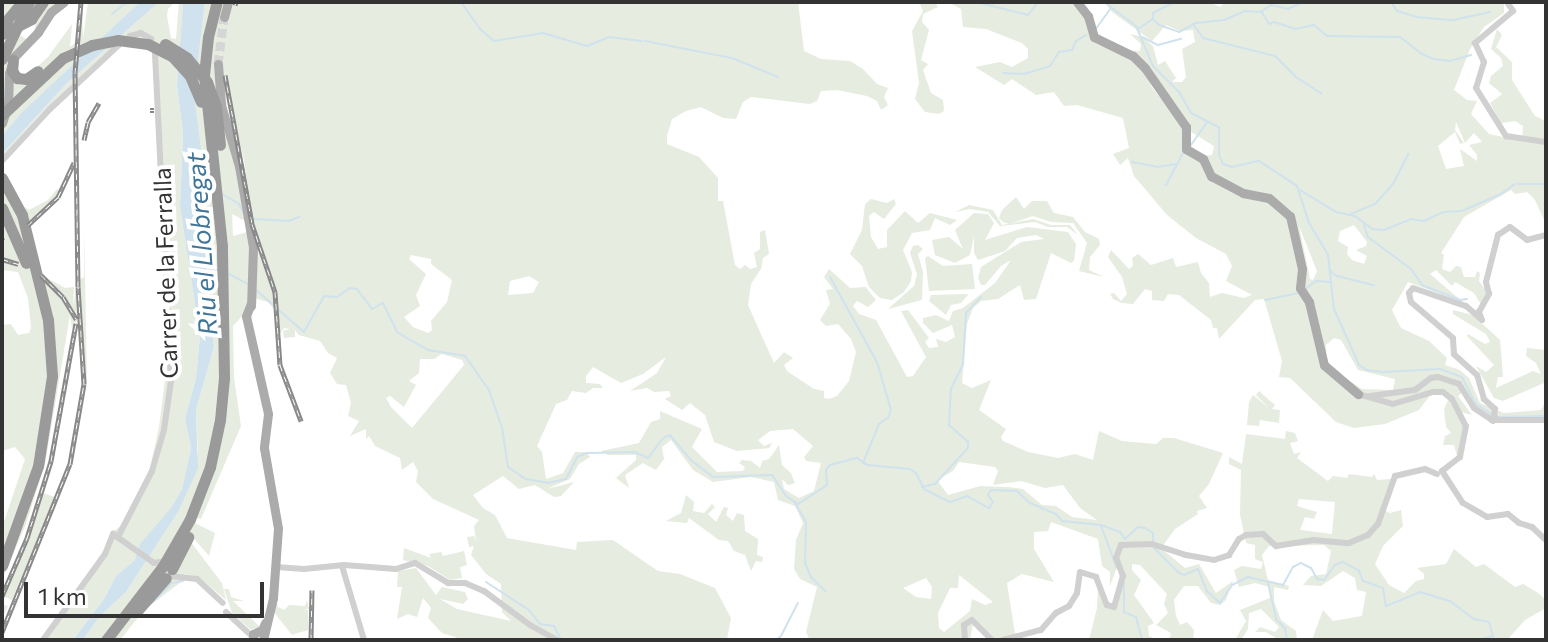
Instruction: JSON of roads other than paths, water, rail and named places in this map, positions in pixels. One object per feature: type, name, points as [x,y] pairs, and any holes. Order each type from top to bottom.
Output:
[{"type":"highway","points":[[2,26],[25,2]]},
{"type":"highway","points":[[2,48],[25,2]]},
{"type":"highway","points":[[25,2],[7,59],[12,71],[21,79],[74,51],[103,42],[123,40],[148,44],[168,54],[185,69],[196,88],[204,114],[220,192]]},
{"type":"highway","points":[[112,636],[166,569],[198,506],[210,467],[221,411],[226,250],[208,80],[211,38],[219,2]]},
{"type":"highway","points":[[2,34],[53,5]]},
{"type":"highway","points":[[3,117],[48,66],[74,48],[98,40],[126,37],[151,40],[172,48],[194,64],[207,82],[216,107],[224,274]]},
{"type":"highway","points":[[2,178],[21,211],[50,341],[49,414],[32,488],[2,566]]},
{"type":"highway","points":[[2,197],[34,271]]},
{"type":"highway","points":[[2,208],[36,290],[46,353],[44,414],[26,493],[2,554]]},
{"type":"highway","points":[[2,226],[16,246],[33,287],[46,353]]},
{"type":"highway","points":[[112,636],[169,558],[198,506]]},
{"type":"main road","points":[[224,17],[228,2]]},
{"type":"main road","points":[[1077,2],[1088,16],[1094,37],[1133,56],[1145,68],[1156,89],[1186,127],[1186,149],[1203,159],[1211,176],[1243,193],[1269,198],[1290,216],[1302,268],[1300,288],[1308,300],[1324,366],[1358,394]]},
{"type":"main road","points":[[3,117],[9,99],[7,59],[53,5]]},
{"type":"main road","points":[[218,64],[221,105],[239,166],[253,247],[250,315],[267,428],[265,453],[278,527],[271,598],[264,627],[256,635]]},
{"type":"street","points":[[1507,2],[1513,11],[1475,43],[1484,62],[1476,88],[1505,135],[1546,142]]},
{"type":"street","name":"Carrer de la Ferralla","points":[[44,640],[136,508],[152,471],[164,430],[171,381],[152,43],[131,35]]},
{"type":"street","points":[[2,161],[50,109],[122,42]]},
{"type":"street","points":[[1494,417],[1484,399],[1477,375],[1454,354],[1453,338],[1411,302],[1409,291],[1413,288],[1466,306],[1482,320],[1479,312],[1489,294],[1486,282],[1498,235],[1510,227],[1527,240],[1546,235]]},
{"type":"street","points":[[1358,394],[1372,396],[1415,390],[1432,377],[1438,377],[1457,383],[1474,408],[1494,417],[1546,420]]},
{"type":"street","points":[[1358,394],[1393,404],[1433,392],[1443,392],[1452,399],[1466,426],[1461,455],[1440,474]]},
{"type":"street","points":[[1003,640],[1041,630],[1056,613],[1069,606],[1077,593],[1080,572],[1096,577],[1107,605],[1114,607],[1123,576],[1116,558],[1121,545],[1152,544],[1199,559],[1214,560],[1229,555],[1239,539],[1246,535],[1263,534],[1276,546],[1313,540],[1349,543],[1368,535],[1378,524],[1396,475],[1425,469],[1440,474],[1463,503],[1487,517],[1508,514],[1519,523],[1532,527],[1546,540]]},
{"type":"street","points":[[117,538],[166,569],[197,579],[224,608],[256,635]]},
{"type":"street","points":[[276,564],[396,569],[410,562],[448,583],[465,583],[484,591],[530,625],[557,640]]},
{"type":"street","points":[[344,568],[365,640]]},
{"type":"street","points":[[965,640],[964,625],[972,620],[992,640]]},
{"type":"water","points":[[140,2],[159,2],[66,84],[2,154],[2,136],[23,111]]},
{"type":"water","name":"Riu el Llobregat","points":[[183,2],[205,2],[194,95],[203,162],[203,202],[209,250],[205,282],[214,347],[196,410],[198,468],[178,512],[126,592],[99,617],[83,640],[73,640],[104,599],[116,576],[135,560],[140,544],[171,508],[182,489],[191,448],[185,419],[196,377],[200,336],[180,207],[183,133],[177,86]]},
{"type":"waterway","points":[[112,14],[127,2]]},
{"type":"waterway","points":[[461,2],[480,29],[494,41],[543,33],[587,46],[609,37],[642,41]]},
{"type":"waterway","points":[[976,2],[1028,15],[1038,2]]},
{"type":"waterway","points":[[1104,2],[1136,26],[1153,66],[1179,92],[1191,113],[1219,127],[1219,155],[1223,164],[1232,167],[1259,161],[1297,186],[1309,223],[1328,255],[1334,309],[1359,365],[1367,370],[1383,372],[1440,369],[1462,377],[1476,404],[1493,415]]},
{"type":"waterway","points":[[1153,18],[1153,13],[1175,2]]},
{"type":"waterway","points":[[1262,11],[1271,5],[1288,9],[1303,2]]},
{"type":"waterway","points":[[1391,2],[1397,11],[1417,17],[1453,20],[1490,12]]},
{"type":"waterway","points":[[1095,30],[1110,9]]},
{"type":"waterway","points":[[1138,29],[1153,19],[1159,25],[1179,32],[1196,23],[1224,20],[1245,11],[1260,12]]},
{"type":"waterway","points":[[1261,11],[1269,24],[1274,22],[1295,29],[1314,25],[1327,36],[1400,37],[1434,59],[1450,61],[1471,55]]},
{"type":"waterway","points":[[1193,24],[1203,38],[1275,56],[1296,77],[1321,93]]},
{"type":"waterway","points":[[1003,73],[1024,74],[1050,66],[1059,52],[1072,50],[1076,41],[1086,35]]},
{"type":"waterway","points":[[1142,37],[1158,45],[1181,39]]},
{"type":"waterway","points":[[645,41],[732,58],[778,77]]},
{"type":"waterway","points":[[1191,145],[1207,122]]},
{"type":"waterway","points":[[1166,185],[1184,151]]},
{"type":"waterway","points":[[1351,214],[1375,204],[1393,184],[1408,154]]},
{"type":"waterway","points":[[1132,162],[1157,167],[1176,164]]},
{"type":"waterway","points":[[1300,190],[1336,212],[1355,216],[1372,229],[1384,230],[1411,219],[1424,221],[1443,212],[1462,211],[1501,194],[1515,184]]},
{"type":"waterway","points":[[1518,184],[1546,184]]},
{"type":"waterway","name":"Riu el Llobregat","points":[[222,194],[239,204],[243,212]]},
{"type":"waterway","points":[[253,219],[289,221],[299,217]]},
{"type":"waterway","points":[[1364,225],[1368,237],[1411,269],[1422,285],[1460,300],[1467,299]]},
{"type":"waterway","name":"Riu el Llobregat","points":[[206,267],[219,270]]},
{"type":"waterway","points":[[1330,271],[1337,276],[1374,285]]},
{"type":"waterway","name":"Riu el Llobregat","points":[[229,274],[248,284]]},
{"type":"waterway","points":[[830,277],[877,362],[891,410],[888,418]]},
{"type":"waterway","points":[[1304,290],[1316,281],[1330,282]]},
{"type":"waterway","points":[[256,290],[304,332],[324,296],[337,297],[350,288],[357,289],[372,309],[383,303],[397,332],[428,350],[465,356],[489,390],[502,427],[508,467],[526,479],[548,483],[566,479],[577,457],[587,453],[635,452],[648,458],[663,438],[670,435],[692,461],[713,477],[772,475],[786,496],[798,504],[827,485],[826,470],[830,465],[857,458],[867,465],[910,469],[916,473],[924,489],[950,502],[967,496],[989,508],[993,502],[988,495],[991,490],[1017,491],[1030,503],[1056,514],[1062,521],[1101,525],[1120,532],[1125,539],[1138,527],[1145,528],[1153,533],[1153,542]]},
{"type":"waterway","points":[[1265,300],[1298,293]]},
{"type":"waterway","points":[[922,487],[935,484],[968,448],[968,442],[949,425],[951,389],[963,364],[966,313],[981,297]]},
{"type":"waterway","points":[[1499,417],[1546,416]]},
{"type":"waterway","points":[[863,463],[879,424],[886,419]]},
{"type":"waterway","points":[[795,503],[806,522],[805,563],[811,577],[825,591]]},
{"type":"waterway","points":[[1101,526],[1117,568]]},
{"type":"waterway","points":[[1154,548],[1179,573],[1184,575],[1198,569],[1207,591],[1220,603],[1232,585],[1248,577],[1283,585],[1293,567],[1301,563],[1311,568],[1317,579],[1324,580],[1335,565],[1343,562],[1359,571],[1363,581],[1383,588],[1386,606],[1420,592],[1450,601],[1474,619],[1489,622],[1493,636],[1477,640]]},
{"type":"waterway","points":[[153,602],[172,583],[183,581]]},
{"type":"waterway","points":[[486,582],[529,610],[540,624],[554,626],[561,640]]},
{"type":"waterway","points":[[1124,583],[1124,612],[1136,617],[1142,640]]},
{"type":"waterway","points":[[1268,583],[1276,619],[1285,628],[1287,640]]},
{"type":"waterway","points":[[776,640],[798,603]]},
{"type":"tunnel","points":[[218,64],[224,17]]},
{"type":"railway","points":[[2,632],[70,464],[84,384],[78,287],[75,73],[81,2]]},
{"type":"railway","points":[[225,75],[252,224],[275,292],[280,365],[301,421]]},
{"type":"railway","points":[[84,140],[88,122],[99,103]]},
{"type":"railway","points":[[28,225],[58,197],[74,162]]},
{"type":"railway","points":[[2,259],[18,264]]},
{"type":"railway","points":[[41,275],[63,297],[76,319]]},
{"type":"railway","points":[[2,596],[27,538],[51,461],[76,323]]},
{"type":"railway","points":[[311,640],[312,590]]}]
